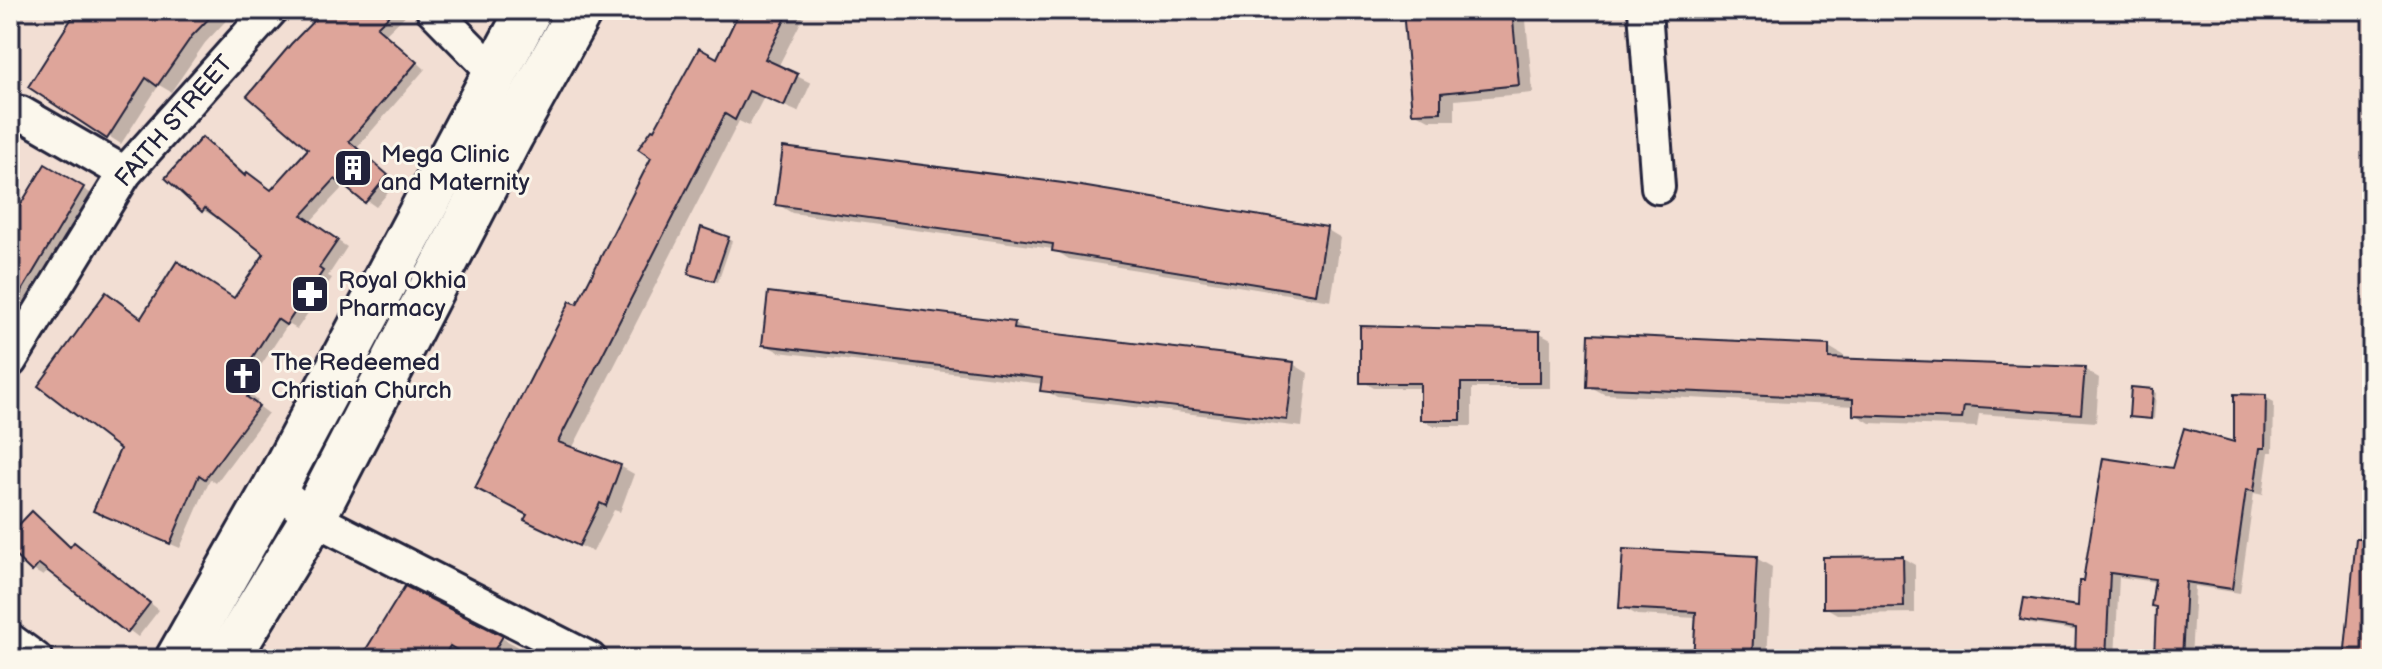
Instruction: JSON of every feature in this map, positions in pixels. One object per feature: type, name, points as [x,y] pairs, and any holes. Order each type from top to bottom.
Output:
[{"type":"main road","points":[[178,659],[275,488],[529,10]]},
{"type":"main road","points":[[227,659],[313,518],[511,135],[580,10]]},
{"type":"street","name":"FAITH STREET","points":[[10,361],[125,173],[271,10]]},
{"type":"street","points":[[433,10],[496,74]]},
{"type":"street","points":[[1645,10],[1658,187]]},
{"type":"street","points":[[10,112],[21,113],[125,173]]},
{"type":"street","points":[[275,488],[313,518],[590,659]]},
{"type":"street","points":[[10,640],[36,659]]},
{"type":"building","points":[[77,10],[217,10],[192,36],[157,86],[146,78],[107,139],[28,87]]},
{"type":"building","points":[[324,10],[395,10],[377,27],[417,62],[349,141],[388,175],[365,203],[335,179],[302,215],[338,240],[319,268],[323,271],[286,325],[277,319],[236,383],[259,406],[205,479],[199,475],[170,544],[93,511],[120,449],[38,386],[106,292],[141,318],[177,261],[234,298],[264,254],[205,208],[202,212],[165,178],[202,137],[245,176],[247,172],[271,190],[308,149],[247,96]]},
{"type":"building","points":[[740,10],[790,10],[765,59],[798,74],[784,106],[749,91],[735,120],[725,114],[558,442],[621,465],[606,506],[600,503],[579,546],[524,520],[527,515],[475,488],[570,301],[577,304],[651,158],[638,149],[654,130],[699,48],[717,58]]},
{"type":"building","points":[[1403,10],[1512,10],[1519,85],[1441,93],[1441,112],[1412,113]]},
{"type":"building","points":[[783,147],[1063,183],[1327,227],[1316,294],[1052,251],[1053,244],[775,205]]},
{"type":"building","points":[[45,164],[84,187],[10,311],[10,222]]},
{"type":"building","points":[[701,227],[729,237],[714,281],[688,274]]},
{"type":"building","points":[[768,292],[1015,322],[1014,329],[1294,362],[1287,420],[1040,391],[1042,378],[762,345]]},
{"type":"building","points":[[1360,326],[1540,331],[1540,383],[1461,383],[1461,420],[1420,420],[1420,383],[1360,383]]},
{"type":"building","points":[[1589,334],[1829,345],[1829,358],[2085,367],[2081,414],[1964,406],[1962,419],[1853,415],[1853,399],[1587,387]]},
{"type":"building","points":[[2131,387],[2153,389],[2151,419],[2129,417]]},
{"type":"building","points":[[2234,394],[2266,395],[2265,448],[2260,448],[2254,491],[2246,490],[2232,589],[2186,582],[2182,659],[2154,659],[2156,607],[2151,606],[2155,579],[2110,573],[2106,659],[2075,659],[2076,628],[2020,620],[2024,598],[2078,606],[2079,581],[2083,581],[2103,458],[2172,468],[2184,428],[2234,442]]},
{"type":"building","points":[[32,511],[70,547],[74,542],[150,603],[127,633],[39,564],[32,572],[10,551],[10,534]]},
{"type":"building","points":[[2356,538],[2372,538],[2372,659],[2344,659]]},
{"type":"building","points":[[1623,549],[1757,556],[1752,659],[1693,659],[1696,612],[1619,608]]},
{"type":"building","points":[[1903,556],[1904,607],[1823,608],[1823,557]]},
{"type":"building","points":[[405,586],[503,636],[489,659],[471,659],[450,646],[442,659],[360,659]]},
{"type":"place","name":"Mega Clinic and Maternity","points":[[353,168]]},
{"type":"place","name":"Royal Okhia Pharmacy","points":[[310,294]]},
{"type":"place","name":"The Redeemed Christian Church","points":[[243,376]]}]
